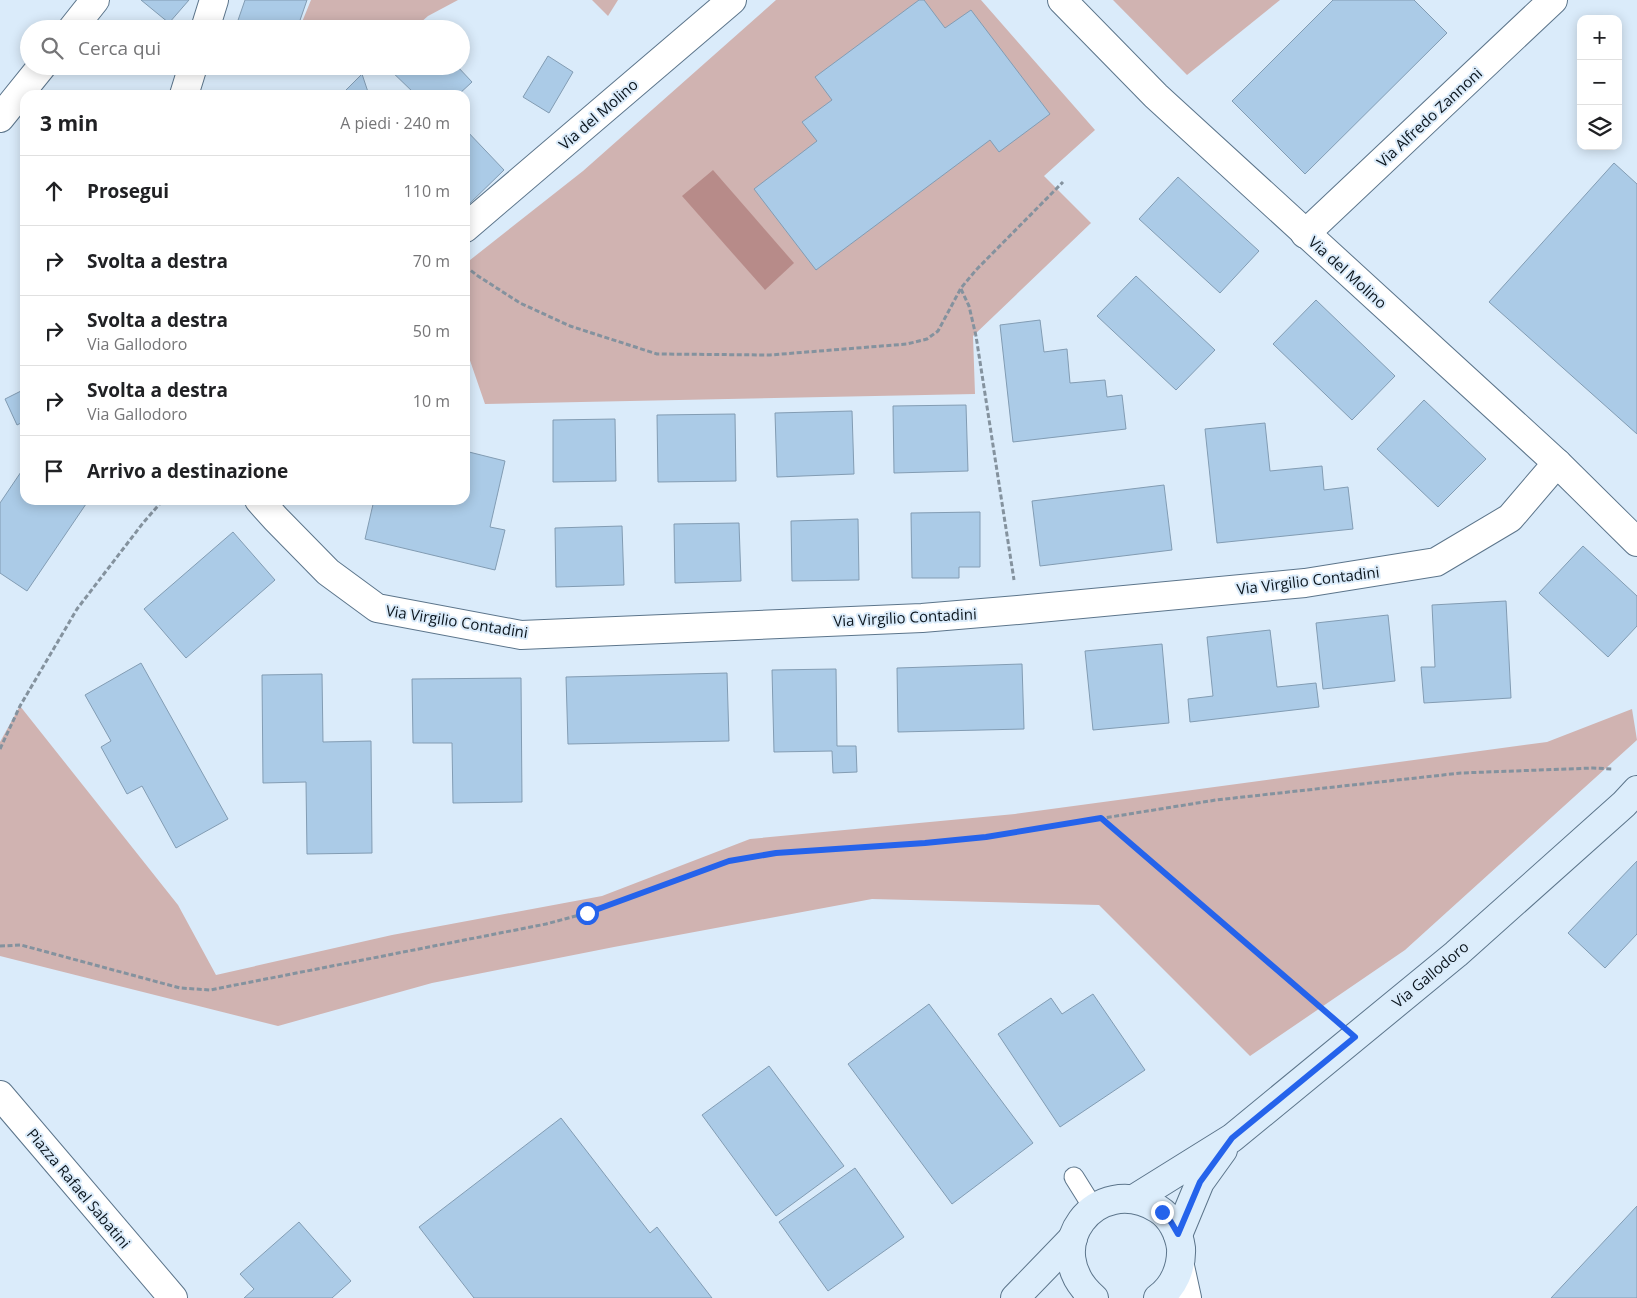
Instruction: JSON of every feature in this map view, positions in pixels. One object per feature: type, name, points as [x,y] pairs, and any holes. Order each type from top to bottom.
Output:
[{"type":"main road","name":"Via Gallodoro","points":[[1134,1199],[1232,1138],[1355,1037],[1463,947],[1629,790]]},
{"type":"main road","name":"Via Gallodoro","points":[[1178,1234],[1200,1182],[1232,1138]]},
{"type":"main road","name":"Via Gallodoro","points":[[1094,1298],[1085,1290],[1073,1271],[1071,1249],[1073,1238],[1077,1227],[1085,1217],[1094,1209],[1115,1199],[1134,1199],[1148,1203],[1162,1212],[1178,1234],[1180,1266],[1169,1288],[1158,1298]]},
{"type":"main road","name":"Via Gallodoro","points":[[1015,1298],[1073,1238]]},
{"type":"street","points":[[79,20],[95,0]]},
{"type":"street","points":[[208,20],[214,0]]},
{"type":"street","name":"Via del Molino","points":[[470,224],[732,0]]},
{"type":"street","name":"Via del Molino","points":[[1062,0],[1156,96],[1557,464],[1637,542]]},
{"type":"street","name":"Via Alfredo Zannoni","points":[[1306,234],[1553,0]]},
{"type":"street","points":[[23,90],[35,75]]},
{"type":"street","points":[[186,90],[191,75]]},
{"type":"street","points":[[0,118],[20,93]]},
{"type":"street","name":"Via Virgilio Contadini","points":[[263,505],[328,572],[377,608],[522,635],[922,618],[1305,583],[1436,562],[1510,518],[1557,464]]},
{"type":"street","name":"Piazza Rafael Sabatini","points":[[0,1095],[166,1290]]},
{"type":"street","points":[[1180,1266],[1187,1298]]},
{"type":"lane","points":[[1074,1177],[1094,1209]]},
{"type":"path","points":[[470,270],[520,303],[570,326],[657,354],[770,355],[907,344],[927,339],[938,331],[961,288],[976,270],[1063,182]]},
{"type":"path","points":[[961,288],[969,306],[976,336],[1018,610]]},
{"type":"path","points":[[0,749],[20,706],[76,610],[159,505]]},
{"type":"path","points":[[0,946],[22,945],[180,988],[210,990],[546,924],[587,913],[729,861],[776,853],[986,837],[1216,800],[1461,773],[1593,768],[1629,790]]},
{"type":"path","points":[[1101,818],[1355,1037]]},
{"type":"shaded area","points":[[311,0],[458,0],[423,20],[303,20]]},
{"type":"shaded area","points":[[592,0],[618,0],[608,16]]},
{"type":"shaded area","points":[[776,0],[981,0],[1095,130],[1044,176],[1091,223],[973,336],[975,394],[485,404],[470,360],[470,260],[583,171]]},
{"type":"shaded area","points":[[1113,0],[1280,0],[1187,75]]},
{"type":"shaded area","points":[[713,170],[794,263],[765,290],[682,196]]},
{"type":"shaded area","points":[[20,706],[178,905],[216,975],[392,935],[602,896],[750,839],[1015,814],[1547,742],[1632,709],[1637,740],[1405,950],[1250,1056],[1099,905],[872,899],[432,983],[278,1026],[0,956],[0,742]]},
{"type":"building","points":[[141,0],[189,0],[172,20],[165,20]]},
{"type":"building","points":[[245,0],[307,0],[300,20],[238,20]]},
{"type":"building","points":[[919,0],[924,0],[945,28],[971,10],[1050,114],[999,152],[990,140],[816,270],[754,189],[817,141],[802,122],[832,100],[815,77]]},
{"type":"building","points":[[1333,0],[1414,0],[1447,33],[1305,174],[1232,101]]},
{"type":"building","points":[[548,56],[573,72],[549,113],[523,97]]},
{"type":"building","points":[[361,75],[362,75],[367,90],[346,90]]},
{"type":"building","points":[[395,75],[465,75],[472,82],[463,90],[411,90]]},
{"type":"building","points":[[470,134],[504,170],[470,203]]},
{"type":"building","points":[[1614,163],[1637,184],[1637,434],[1489,302]]},
{"type":"building","points":[[1178,177],[1259,251],[1220,293],[1139,219]]},
{"type":"building","points":[[1136,276],[1215,350],[1176,390],[1097,316]]},
{"type":"building","points":[[1316,300],[1395,376],[1352,420],[1273,344]]},
{"type":"building","points":[[1040,320],[1044,352],[1067,349],[1070,383],[1105,380],[1107,397],[1122,395],[1126,429],[1013,442],[1000,325]]},
{"type":"building","points":[[20,392],[20,424],[17,425],[5,399]]},
{"type":"building","points":[[1424,400],[1486,459],[1438,507],[1377,449]]},
{"type":"building","points":[[966,405],[968,471],[894,473],[893,406]]},
{"type":"building","points":[[852,411],[854,474],[777,477],[775,413]]},
{"type":"building","points":[[735,414],[736,481],[658,482],[657,415]]},
{"type":"building","points":[[615,419],[616,481],[553,482],[553,420]]},
{"type":"building","points":[[1265,423],[1270,471],[1322,466],[1324,490],[1348,487],[1353,529],[1217,543],[1205,429]]},
{"type":"building","points":[[470,452],[505,461],[490,527],[505,530],[495,570],[365,539],[373,505],[470,505]]},
{"type":"building","points":[[20,473],[20,505],[85,505],[27,591],[0,573],[0,503]]},
{"type":"building","points":[[1164,485],[1172,550],[1040,566],[1032,501]]},
{"type":"building","points":[[980,512],[980,567],[959,567],[959,578],[912,578],[911,513]]},
{"type":"building","points":[[858,519],[859,580],[792,581],[791,521]]},
{"type":"building","points":[[739,523],[741,581],[675,583],[674,524]]},
{"type":"building","points":[[622,526],[624,585],[556,587],[555,528]]},
{"type":"building","points":[[233,532],[275,580],[186,658],[144,609]]},
{"type":"building","points":[[1583,546],[1637,596],[1637,626],[1608,657],[1539,593]]},
{"type":"building","points":[[1506,601],[1511,698],[1424,703],[1421,667],[1435,667],[1432,605]]},
{"type":"building","points":[[1388,615],[1395,681],[1323,689],[1316,623]]},
{"type":"building","points":[[1270,630],[1277,687],[1316,683],[1319,707],[1190,722],[1188,699],[1213,696],[1207,637]]},
{"type":"building","points":[[1162,644],[1169,723],[1093,730],[1085,651]]},
{"type":"building","points":[[141,663],[228,819],[176,848],[142,786],[127,794],[101,747],[111,741],[85,695]]},
{"type":"building","points":[[1022,664],[1024,729],[898,732],[897,668]]},
{"type":"building","points":[[836,669],[837,746],[856,746],[857,772],[833,773],[832,751],[774,752],[772,670]]},
{"type":"building","points":[[727,673],[729,741],[568,744],[566,677]]},
{"type":"building","points":[[322,674],[323,742],[371,741],[372,853],[307,854],[306,782],[263,783],[262,675]]},
{"type":"building","points":[[521,678],[522,802],[453,803],[452,743],[413,743],[412,679]]},
{"type":"building","points":[[1637,861],[1637,934],[1605,968],[1568,933]]},
{"type":"building","points":[[1093,994],[1145,1070],[1060,1127],[998,1034],[1051,998],[1062,1014]]},
{"type":"building","points":[[929,1004],[1033,1143],[952,1204],[848,1064]]},
{"type":"building","points":[[769,1066],[844,1166],[776,1216],[702,1115]]},
{"type":"building","points":[[561,1118],[650,1233],[657,1227],[712,1298],[474,1298],[419,1227]]},
{"type":"building","points":[[855,1168],[904,1237],[828,1291],[779,1222]]},
{"type":"building","points":[[1637,1206],[1637,1298],[1551,1298]]},
{"type":"building","points":[[299,1222],[351,1281],[332,1298],[244,1298],[254,1289],[240,1274]]},
{"type":"route","points":[[587,913],[729,861],[776,853],[986,837],[1101,818],[1355,1037],[1232,1138],[1200,1182],[1178,1234],[1162,1212]]}]
